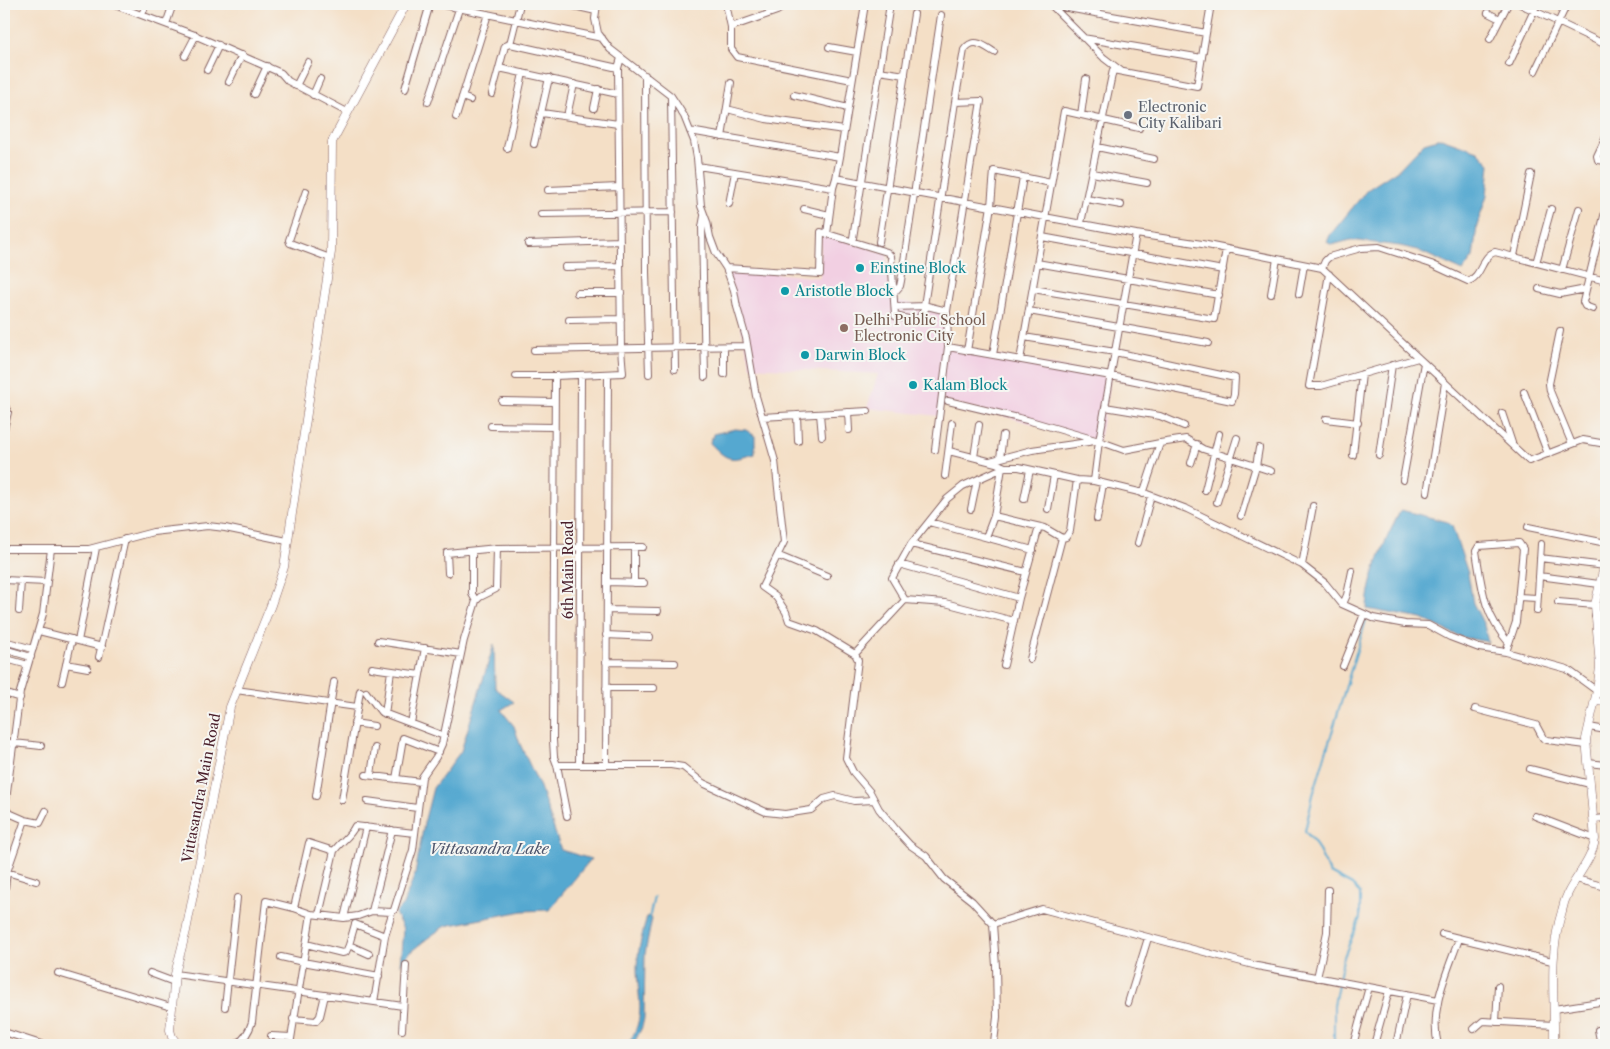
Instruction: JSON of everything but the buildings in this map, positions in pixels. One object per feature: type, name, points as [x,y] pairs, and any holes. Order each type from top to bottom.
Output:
[{"type":"street","points":[[115,4],[196,35],[281,72],[288,81],[296,86],[347,112]]},
{"type":"street","points":[[142,15],[146,4]]},
{"type":"street","points":[[166,24],[173,4]]},
{"type":"street","name":"Vittasandra Main Road","points":[[178,1045],[170,1034],[175,974],[186,931],[227,720],[236,690],[284,568],[330,258],[331,147],[333,137],[406,4]]},
{"type":"street","points":[[405,89],[430,4]]},
{"type":"street","points":[[439,4],[602,38]]},
{"type":"street","points":[[510,44],[520,4]]},
{"type":"street","points":[[564,4],[596,7],[595,19],[598,33],[610,49],[671,96],[684,116],[694,141],[701,206],[713,245],[726,268],[734,290],[762,417],[775,461],[784,542],[779,556],[762,587],[776,597],[790,621],[817,631],[855,654],[858,660],[846,758],[853,772],[870,792],[879,809],[910,845],[926,856],[944,880],[972,901],[993,924],[997,1017],[994,1042],[991,1045]]},
{"type":"street","points":[[726,4],[731,27],[731,49],[737,57],[852,80]]},
{"type":"street","points":[[827,234],[833,188],[840,157],[865,4]]},
{"type":"street","points":[[853,238],[890,4]]},
{"type":"street","points":[[1051,4],[1206,33]]},
{"type":"street","points":[[1051,4],[1083,38],[1122,71]]},
{"type":"street","points":[[1082,223],[1114,70],[1197,86],[1211,5],[1198,4]]},
{"type":"street","points":[[1490,39],[1508,4]]},
{"type":"street","points":[[1520,4],[1536,7],[1559,22],[1606,45]]},
{"type":"street","points":[[1535,71],[1567,4]]},
{"type":"street","points":[[731,27],[777,11],[783,7]]},
{"type":"street","points":[[1509,64],[1536,7]]},
{"type":"street","points":[[428,102],[459,9]]},
{"type":"street","points":[[1488,13],[1500,19]]},
{"type":"street","points":[[456,117],[488,14]]},
{"type":"street","points":[[879,242],[914,14]]},
{"type":"street","points":[[894,293],[900,286],[901,281],[941,15]]},
{"type":"street","points":[[185,56],[196,35]]},
{"type":"street","points":[[1083,38],[1202,58]]},
{"type":"street","points":[[726,268],[820,274],[821,232],[887,252],[891,256],[895,316],[917,321],[925,306],[940,196],[964,50],[968,44],[973,42],[982,44],[994,52]]},
{"type":"street","points":[[492,94],[505,46],[510,44],[618,68]]},
{"type":"street","points":[[207,70],[219,45]]},
{"type":"street","points":[[829,46],[857,52]]},
{"type":"street","points":[[229,82],[242,56]]},
{"type":"street","points":[[516,376],[581,376],[623,373],[621,349],[618,124],[618,68],[621,58]]},
{"type":"street","points":[[296,86],[308,62]]},
{"type":"street","points":[[254,94],[267,66]]},
{"type":"street","points":[[499,68],[618,94]]},
{"type":"street","points":[[879,71],[905,74]]},
{"type":"street","points":[[507,148],[523,73]]},
{"type":"street","points":[[645,75],[649,374]]},
{"type":"street","points":[[534,144],[549,78]]},
{"type":"street","points":[[313,94],[320,79]]},
{"type":"street","points":[[1081,115],[1086,79]]},
{"type":"street","points":[[722,137],[731,83]]},
{"type":"street","points":[[566,116],[574,84]]},
{"type":"street","points":[[594,108],[598,89]]},
{"type":"street","points":[[794,95],[848,108]]},
{"type":"street","points":[[671,96],[675,369]]},
{"type":"street","points":[[462,97],[470,100]]},
{"type":"street","points":[[935,450],[948,347],[947,310],[981,102],[955,102]]},
{"type":"street","points":[[726,109],[766,119],[844,130]]},
{"type":"street","points":[[1020,360],[1064,111],[1139,128]]},
{"type":"street","points":[[542,113],[618,124]]},
{"type":"street","points":[[690,131],[840,157]]},
{"type":"street","points":[[1606,137],[1597,156],[1598,160],[1606,161]]},
{"type":"street","points":[[1098,147],[1154,159]]},
{"type":"street","points":[[698,166],[833,188]]},
{"type":"street","points":[[967,351],[994,171],[1051,183]]},
{"type":"street","points":[[729,204],[735,172]]},
{"type":"street","points":[[1092,173],[1147,183]]},
{"type":"street","points":[[1514,256],[1531,174]]},
{"type":"street","points":[[992,355],[1023,177]]},
{"type":"street","points":[[836,178],[861,181],[1322,268],[1529,461],[1582,440],[1606,444]]},
{"type":"street","points":[[548,190],[619,187]]},
{"type":"street","points":[[306,190],[289,240],[290,243],[330,258]]},
{"type":"street","points":[[1087,198],[1121,205]]},
{"type":"street","points":[[804,209],[829,215]]},
{"type":"street","points":[[1536,263],[1551,209]]},
{"type":"street","points":[[1562,270],[1579,209]]},
{"type":"street","points":[[541,214],[620,211],[673,212]]},
{"type":"street","points":[[1593,308],[1584,305],[1586,289],[1605,212]]},
{"type":"street","points":[[705,215],[702,227],[705,377]]},
{"type":"street","points":[[1094,482],[1110,376],[1136,234]]},
{"type":"street","points":[[1042,237],[1223,270]]},
{"type":"street","points":[[528,244],[620,242]]},
{"type":"street","points":[[1322,268],[1329,257],[1361,248],[1379,247],[1431,264],[1468,280],[1473,279],[1486,258],[1495,252],[1606,281]]},
{"type":"street","points":[[1032,289],[1214,319],[1226,249]]},
{"type":"street","points":[[1271,294],[1277,259]]},
{"type":"street","points":[[1037,263],[1219,294]]},
{"type":"street","points":[[1299,294],[1304,265]]},
{"type":"street","points":[[565,267],[620,266]]},
{"type":"street","points":[[1328,274],[1309,386],[1321,386],[1418,358]]},
{"type":"street","points":[[1539,289],[1560,294],[1586,289]]},
{"type":"street","points":[[577,293],[621,292]]},
{"type":"street","points":[[895,308],[925,306],[947,310]]},
{"type":"street","points":[[1029,311],[1208,343]]},
{"type":"street","points":[[569,320],[621,319]]},
{"type":"street","points":[[1560,331],[1549,384],[1550,391],[1572,444]]},
{"type":"street","points":[[948,347],[1110,376],[1232,401],[1235,378],[1115,352],[1024,337]]},
{"type":"street","points":[[534,350],[746,346]]},
{"type":"street","points":[[724,347],[724,374]]},
{"type":"street","points":[[1403,480],[1424,363]]},
{"type":"street","points":[[1379,455],[1392,365]]},
{"type":"street","points":[[1353,455],[1362,374]]},
{"type":"street","points":[[606,765],[608,375]]},
{"type":"street","points":[[555,376],[553,740],[554,757],[567,816]]},
{"type":"street","name":"6th Main Road","points":[[579,765],[581,376]]},
{"type":"street","points":[[1427,493],[1445,383]]},
{"type":"street","points":[[1524,392],[1548,454]]},
{"type":"street","points":[[502,401],[554,402]]},
{"type":"street","points":[[948,401],[1028,420],[1124,450],[1186,439],[1197,444],[1202,449],[1271,471]]},
{"type":"street","points":[[4,404],[8,412],[4,429]]},
{"type":"street","points":[[1105,408],[1160,416],[1184,426]]},
{"type":"street","points":[[762,417],[868,411]]},
{"type":"street","points":[[848,412],[849,430]]},
{"type":"street","points":[[1502,413],[1512,445]]},
{"type":"street","points":[[820,414],[822,436]]},
{"type":"street","points":[[797,415],[798,441]]},
{"type":"street","points":[[1326,419],[1358,423]]},
{"type":"street","points":[[945,476],[952,423]]},
{"type":"street","points":[[974,457],[979,425]]},
{"type":"street","points":[[491,426],[554,427]]},
{"type":"street","points":[[1205,490],[1219,434]]},
{"type":"street","points":[[1000,458],[1003,435]]},
{"type":"street","points":[[1217,502],[1236,438]]},
{"type":"street","points":[[990,461],[1032,450],[1099,441]]},
{"type":"street","points":[[1143,494],[1160,443]]},
{"type":"street","points":[[1191,463],[1197,444]]},
{"type":"street","points":[[1241,516],[1256,466],[1259,448]]},
{"type":"street","points":[[949,451],[990,461],[1004,468]]},
{"type":"street","points":[[905,600],[892,578],[911,544],[947,499],[964,486],[977,480],[1004,468],[1019,467],[1103,484],[1151,496],[1187,509],[1302,565],[1326,583],[1343,604],[1373,618],[1405,624],[1428,625],[1450,637],[1480,648],[1506,652],[1567,669],[1597,691]]},
{"type":"street","points":[[986,537],[994,516],[1004,468]]},
{"type":"street","points":[[1024,499],[1030,470]]},
{"type":"street","points":[[1048,509],[1054,475]]},
{"type":"street","points":[[970,509],[977,480]]},
{"type":"street","points":[[1030,659],[1062,538],[1068,534],[1071,527],[1077,480]]},
{"type":"street","points":[[1097,519],[1103,484]]},
{"type":"street","points":[[1138,543],[1151,496]]},
{"type":"street","points":[[1302,565],[1313,506]]},
{"type":"street","points":[[994,516],[1049,530],[1062,538]]},
{"type":"street","points":[[929,522],[1033,550]]},
{"type":"street","points":[[4,549],[96,548],[160,531],[208,526],[287,541]]},
{"type":"street","points":[[1004,665],[1019,598],[1039,527]]},
{"type":"street","points":[[1528,527],[1606,543]]},
{"type":"street","points":[[99,656],[125,539]]},
{"type":"street","points":[[1506,652],[1516,622],[1523,553],[1522,545],[1515,543],[1479,546],[1476,551],[1487,610],[1494,624],[1509,642]]},
{"type":"street","points":[[911,544],[1026,572]]},
{"type":"street","points":[[1537,611],[1541,544]]},
{"type":"street","points":[[634,547],[634,583]]},
{"type":"street","points":[[448,573],[446,554],[498,548],[643,547]]},
{"type":"street","points":[[62,682],[66,664],[75,640],[96,548]]},
{"type":"street","points":[[236,1045],[249,1032],[252,1022],[265,903],[270,901],[311,914],[344,918],[372,911],[392,912],[394,910],[412,855],[421,782],[424,774],[439,752],[444,736],[461,654],[476,601],[496,589],[498,548]]},
{"type":"street","points":[[46,811],[40,823],[24,820],[9,813],[6,808],[7,770],[14,743],[20,698],[43,614],[51,549]]},
{"type":"street","points":[[472,551],[472,594],[476,601]]},
{"type":"street","points":[[779,556],[827,576]]},
{"type":"street","points":[[1540,558],[1606,564],[1599,584],[1595,605],[1595,616],[1603,661],[1586,739],[1595,839],[1588,860],[1568,893],[1561,913],[1552,961],[1554,1045]]},
{"type":"street","points":[[900,564],[1019,598]]},
{"type":"street","points":[[1343,604],[1352,572]]},
{"type":"street","points":[[1540,576],[1599,584]]},
{"type":"street","points":[[4,580],[46,582]]},
{"type":"street","points":[[19,611],[21,581]]},
{"type":"street","points":[[607,582],[644,583]]},
{"type":"street","points":[[1518,597],[1537,598]]},
{"type":"street","points":[[855,654],[905,600]]},
{"type":"street","points":[[905,600],[945,603],[1014,621]]},
{"type":"street","points":[[1558,602],[1595,605]]},
{"type":"street","points":[[607,610],[658,611]]},
{"type":"street","points":[[1343,666],[1364,614]]},
{"type":"street","points":[[1595,616],[1606,617]]},
{"type":"street","points":[[39,631],[102,647]]},
{"type":"street","points":[[606,636],[650,637]]},
{"type":"street","points":[[4,641],[33,649]]},
{"type":"street","points":[[378,641],[461,654]]},
{"type":"street","points":[[411,723],[425,648]]},
{"type":"street","points":[[4,649],[31,657]]},
{"type":"street","points":[[10,660],[28,666]]},
{"type":"street","points":[[606,662],[675,663]]},
{"type":"street","points":[[66,664],[88,668]]},
{"type":"street","points":[[372,668],[420,675]]},
{"type":"street","points":[[385,714],[391,671]]},
{"type":"street","points":[[316,796],[334,682]]},
{"type":"street","points":[[606,688],[654,688]]},
{"type":"street","points":[[236,690],[357,708]]},
{"type":"street","points":[[342,800],[354,723],[363,692],[381,712],[444,736]]},
{"type":"street","points":[[4,693],[20,698]]},
{"type":"street","points":[[1595,701],[1606,702]]},
{"type":"street","points":[[1475,709],[1536,725],[1543,738],[1547,740],[1586,745]]},
{"type":"street","points":[[354,723],[374,726]]},
{"type":"street","points":[[1589,727],[1606,730]]},
{"type":"street","points":[[396,779],[403,738],[439,752]]},
{"type":"street","points":[[4,742],[41,746]]},
{"type":"street","points":[[374,748],[368,775],[421,782]]},
{"type":"street","points":[[1588,763],[1606,765]]},
{"type":"street","points":[[557,765],[671,765],[683,767],[703,783],[766,812],[785,814],[811,810],[824,799],[835,796],[854,801],[874,800]]},
{"type":"street","points":[[1530,769],[1590,784]]},
{"type":"street","points":[[367,801],[417,808]]},
{"type":"street","points":[[1535,816],[1595,839]]},
{"type":"street","points":[[1594,819],[1606,818]]},
{"type":"street","points":[[4,896],[7,872],[24,820]]},
{"type":"street","points":[[319,915],[334,850],[351,834],[355,826],[414,834]]},
{"type":"street","points":[[344,918],[366,827]]},
{"type":"street","points":[[372,911],[392,830]]},
{"type":"street","points":[[294,908],[309,843],[334,850]]},
{"type":"street","points":[[7,872],[36,882]]},
{"type":"street","points":[[1576,879],[1606,887]]},
{"type":"street","points":[[1318,978],[1327,932],[1328,890]]},
{"type":"street","points":[[225,1007],[237,898]]},
{"type":"street","points":[[993,924],[1042,909],[1258,966],[1438,1000]]},
{"type":"street","points":[[290,1045],[297,991],[311,914]]},
{"type":"street","points":[[374,1002],[385,936],[391,917]]},
{"type":"street","points":[[306,944],[342,953],[346,952],[355,924],[385,936]]},
{"type":"street","points":[[1442,934],[1552,961]]},
{"type":"street","points":[[1128,1003],[1148,938]]},
{"type":"street","points":[[1438,1045],[1435,1027],[1438,1000],[1459,939]]},
{"type":"street","points":[[349,945],[369,954]]},
{"type":"street","points":[[281,957],[379,976]]},
{"type":"street","points":[[402,1030],[406,965]]},
{"type":"street","points":[[58,973],[171,1007]]},
{"type":"street","points":[[150,973],[174,982]]},
{"type":"street","points":[[175,974],[403,1006]]},
{"type":"street","points":[[1496,1022],[1498,986]]},
{"type":"street","points":[[1353,1045],[1369,987]]},
{"type":"street","points":[[1374,1045],[1389,991]]},
{"type":"street","points":[[1396,1045],[1407,994]]},
{"type":"street","points":[[293,1019],[316,1021],[320,1016],[325,995]]},
{"type":"street","points":[[1554,1009],[1606,1001]]},
{"type":"street","points":[[1474,1029],[1483,1021],[1554,1025]]},
{"type":"street","points":[[1598,1030],[1601,1045]]},
{"type":"street","points":[[4,1032],[44,1045]]},
{"type":"street","points":[[271,1036],[291,1037]]},
{"type":"shaded area","name":"Delhi Public School Electronic City","points":[[821,232],[887,254],[891,299],[947,311],[948,347],[1111,376],[1099,441],[942,400],[939,416],[867,408],[878,374],[751,367],[726,268],[820,278]]},
{"type":"water","points":[[1441,138],[1478,151],[1490,164],[1487,195],[1477,226],[1473,257],[1463,271],[1417,250],[1400,246],[1350,240],[1332,245],[1327,242],[1330,235],[1367,190],[1399,169],[1424,143]]},
{"type":"water","points":[[735,429],[746,430],[755,436],[755,454],[741,458],[726,457],[710,443],[711,438],[714,437],[713,434]]},
{"type":"water","points":[[1401,510],[1448,522],[1452,526],[1468,573],[1473,603],[1484,625],[1488,642],[1461,637],[1422,619],[1367,609],[1370,585],[1374,572],[1384,545]]},
{"type":"water","name":"Vittasandra Lake","points":[[494,644],[495,688],[514,702],[501,710],[514,726],[520,744],[540,787],[561,850],[591,859],[549,910],[523,911],[445,926],[409,953],[400,965],[403,929],[395,913],[403,905],[415,874],[424,823],[433,788],[461,751]]},
{"type":"water","points":[[647,916],[652,918],[645,954],[644,1018],[642,1027],[633,1045],[627,1045],[633,1035],[639,1016],[637,966]]},
{"type":"waterway","points":[[1339,979],[1343,959],[1360,918],[1360,893],[1352,885],[1330,873],[1315,843],[1305,831],[1313,795],[1366,620]]},
{"type":"waterway","points":[[649,919],[654,897]]},
{"type":"waterway","points":[[1334,1045],[1334,1005],[1338,984]]},
{"type":"place","name":"Electronic City Kalibari","points":[[1128,115]]},
{"type":"place","name":"Einstine Block","points":[[860,268]]},
{"type":"place","name":"Aristotle Block","points":[[785,291]]},
{"type":"place","name":"Delhi Public School Electronic City","points":[[844,328]]},
{"type":"place","name":"Darwin Block","points":[[805,355]]},
{"type":"place","name":"Kalam Block","points":[[913,385]]}]
